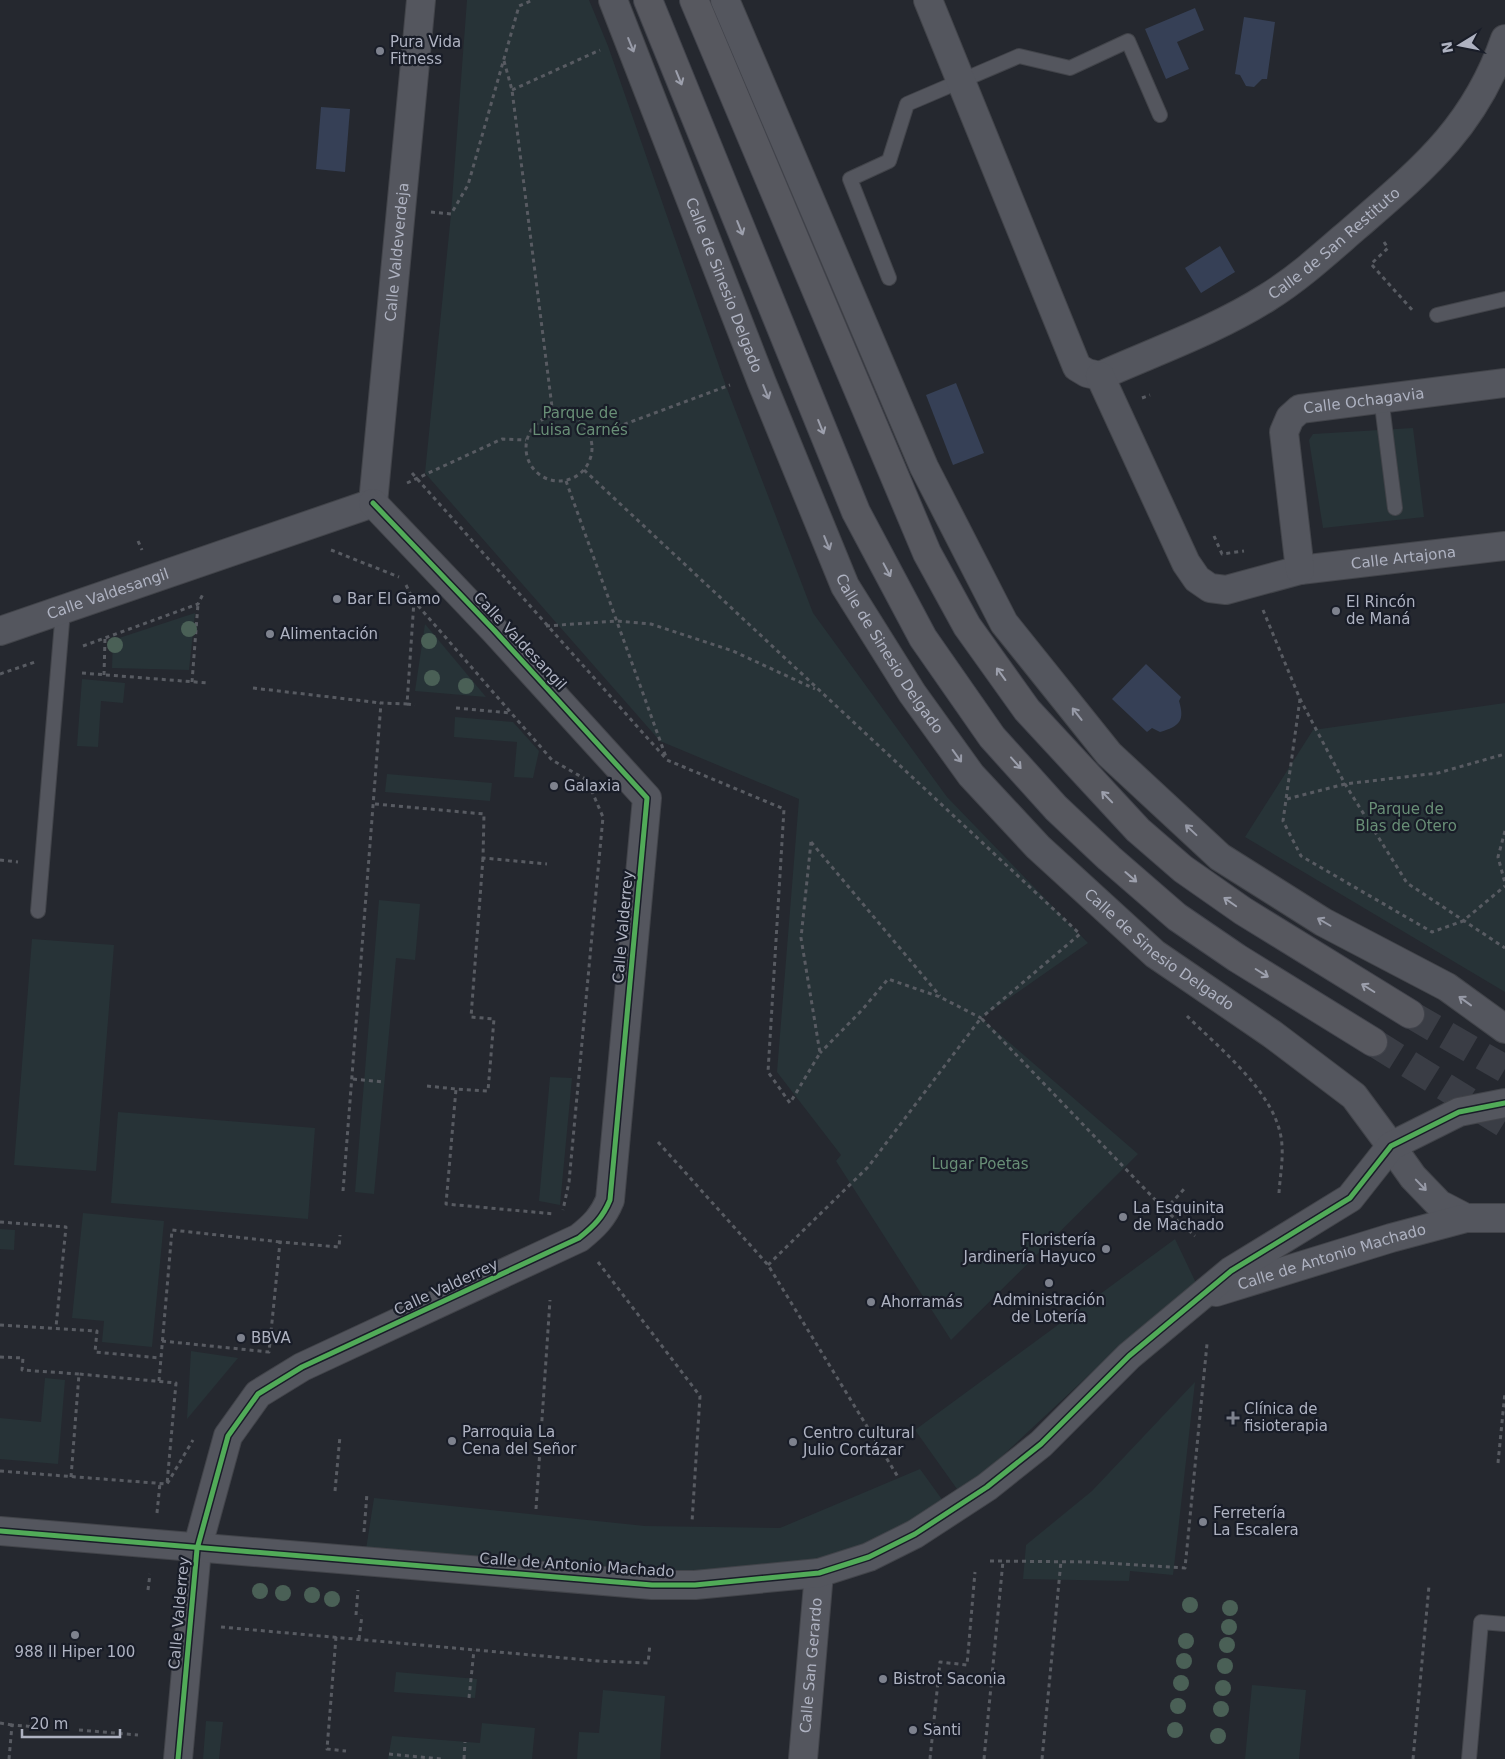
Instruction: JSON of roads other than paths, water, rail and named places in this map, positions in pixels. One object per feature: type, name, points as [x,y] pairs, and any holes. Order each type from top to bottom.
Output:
[{"type":"main road","points":[[648,0],[856,512],[923,638],[992,737],[1056,808],[1109,858],[1184,922],[1237,958],[1373,1042]]},
{"type":"main road","points":[[694,0],[927,553],[967,626],[1028,710],[1138,830],[1175,862],[1243,911],[1410,1014]]},
{"type":"street","name":"Calle Valdeverdeja","points":[[373,503],[421,0]]},
{"type":"street","name":"Calle de Sinesio Delgado","points":[[613,0],[762,383],[845,586],[912,693],[971,775],[1038,847],[1155,954],[1272,1034],[1354,1096],[1391,1146]]},
{"type":"street","points":[[725,0],[924,467],[1004,623],[1108,754],[1220,856],[1323,922],[1447,987],[1505,1030]]},
{"type":"street","points":[[928,0],[1077,367],[1087,373],[1100,376],[1186,563],[1197,578],[1210,588],[1226,590],[1300,570]]},
{"type":"street","name":"Calle de San Restituto","points":[[1100,376],[1234,315],[1268,297],[1308,268],[1412,178],[1448,142],[1478,100],[1491,76],[1505,39]]},
{"type":"street","name":"Calle Ochagavia","points":[[1300,570],[1284,432],[1290,418],[1300,409],[1381,397],[1505,383]]},
{"type":"street","name":"Calle Valdesangil","points":[[0,631],[373,503],[494,630],[647,798]]},
{"type":"street","name":"Calle Artajona","points":[[1300,570],[1505,546]]},
{"type":"street","name":"Calle Valderrey","points":[[178,1759],[198,1549],[228,1436],[258,1394],[302,1367],[579,1238],[595,1226],[604,1214],[610,1200],[647,798]]},
{"type":"street","name":"Calle de Antonio Machado","points":[[0,1530],[198,1549],[652,1586],[695,1585],[819,1573],[869,1557],[884,1550],[936,1521],[987,1487],[1041,1444],[1128,1356],[1231,1271],[1350,1198],[1391,1146],[1459,1112],[1505,1103]]},
{"type":"street","name":"Calle de Antonio Machado","points":[[1391,1146],[1413,1177],[1439,1204],[1466,1218]]},
{"type":"street","name":"Calle de Antonio Machado","points":[[1200,1297],[1392,1238],[1466,1218],[1505,1218]]},
{"type":"street","name":"Calle San Gerardo","points":[[803,1759],[819,1573]]},
{"type":"lane","points":[[889,278],[850,179],[889,161],[907,104],[1019,56],[1070,68],[1128,41],[1160,115]]},
{"type":"lane","points":[[1437,315],[1505,299]]},
{"type":"lane","points":[[1381,397],[1395,508]]},
{"type":"lane","points":[[38,911],[63,610]]},
{"type":"lane","points":[[1469,1759],[1481,1622],[1505,1624]]},
{"type":"water","points":[[1195,8],[1204,30],[1177,42],[1189,69],[1166,79],[1145,29]]},
{"type":"water","points":[[1244,17],[1275,22],[1267,79],[1262,79],[1254,87],[1246,86],[1240,75],[1235,74]]},
{"type":"water","points":[[321,107],[350,109],[345,172],[316,169]]},
{"type":"water","points":[[1220,246],[1235,272],[1201,293],[1185,268]]},
{"type":"water","points":[[956,383],[984,453],[953,465],[926,395]]},
{"type":"water","points":[[1146,664],[1181,697],[1179,701],[1181,718],[1179,722],[1160,732],[1152,728],[1147,732],[1112,699]]},
{"type":"tunnel","points":[[1410,1014],[1505,1069]]},
{"type":"tunnel","points":[[1373,1042],[1505,1124]]},
{"type":"place","name":"Pura Vida Fitness","points":[[380,51]]},
{"type":"place","name":"Bar El Gamo","points":[[337,599]]},
{"type":"place","name":"El Rincón de Maná","points":[[1336,611]]},
{"type":"place","name":"Alimentación","points":[[270,634]]},
{"type":"place","name":"Galaxia","points":[[554,786]]},
{"type":"place","name":"La Esquinita de Machado","points":[[1123,1217]]},
{"type":"place","name":"Floristería Jardinería Hayuco","points":[[1106,1249]]},
{"type":"place","name":"Administración de Lotería","points":[[1049,1283]]},
{"type":"place","name":"Ahorramás","points":[[871,1302]]},
{"type":"place","name":"BBVA","points":[[241,1338]]},
{"type":"place","name":"Clínica de fisioterapia","points":[[1233,1418]]},
{"type":"place","name":"Parroquia La Cena del Señor","points":[[452,1441]]},
{"type":"place","name":"Centro cultural Julio Cortázar","points":[[793,1442]]},
{"type":"place","name":"Ferretería La Escalera","points":[[1203,1522]]},
{"type":"place","name":"988 II Hiper 100","points":[[75,1635]]},
{"type":"place","name":"Bistrot Saconia","points":[[883,1679]]},
{"type":"place","name":"Santi","points":[[913,1730]]},
{"type":"park label","name":"Parque de Luisa Carnés","points":[[580,422]]},
{"type":"park label","name":"Parque de Blas de Otero","points":[[1406,818]]},
{"type":"park label","name":"Lugar Poetas","points":[[980,1164]]}]
